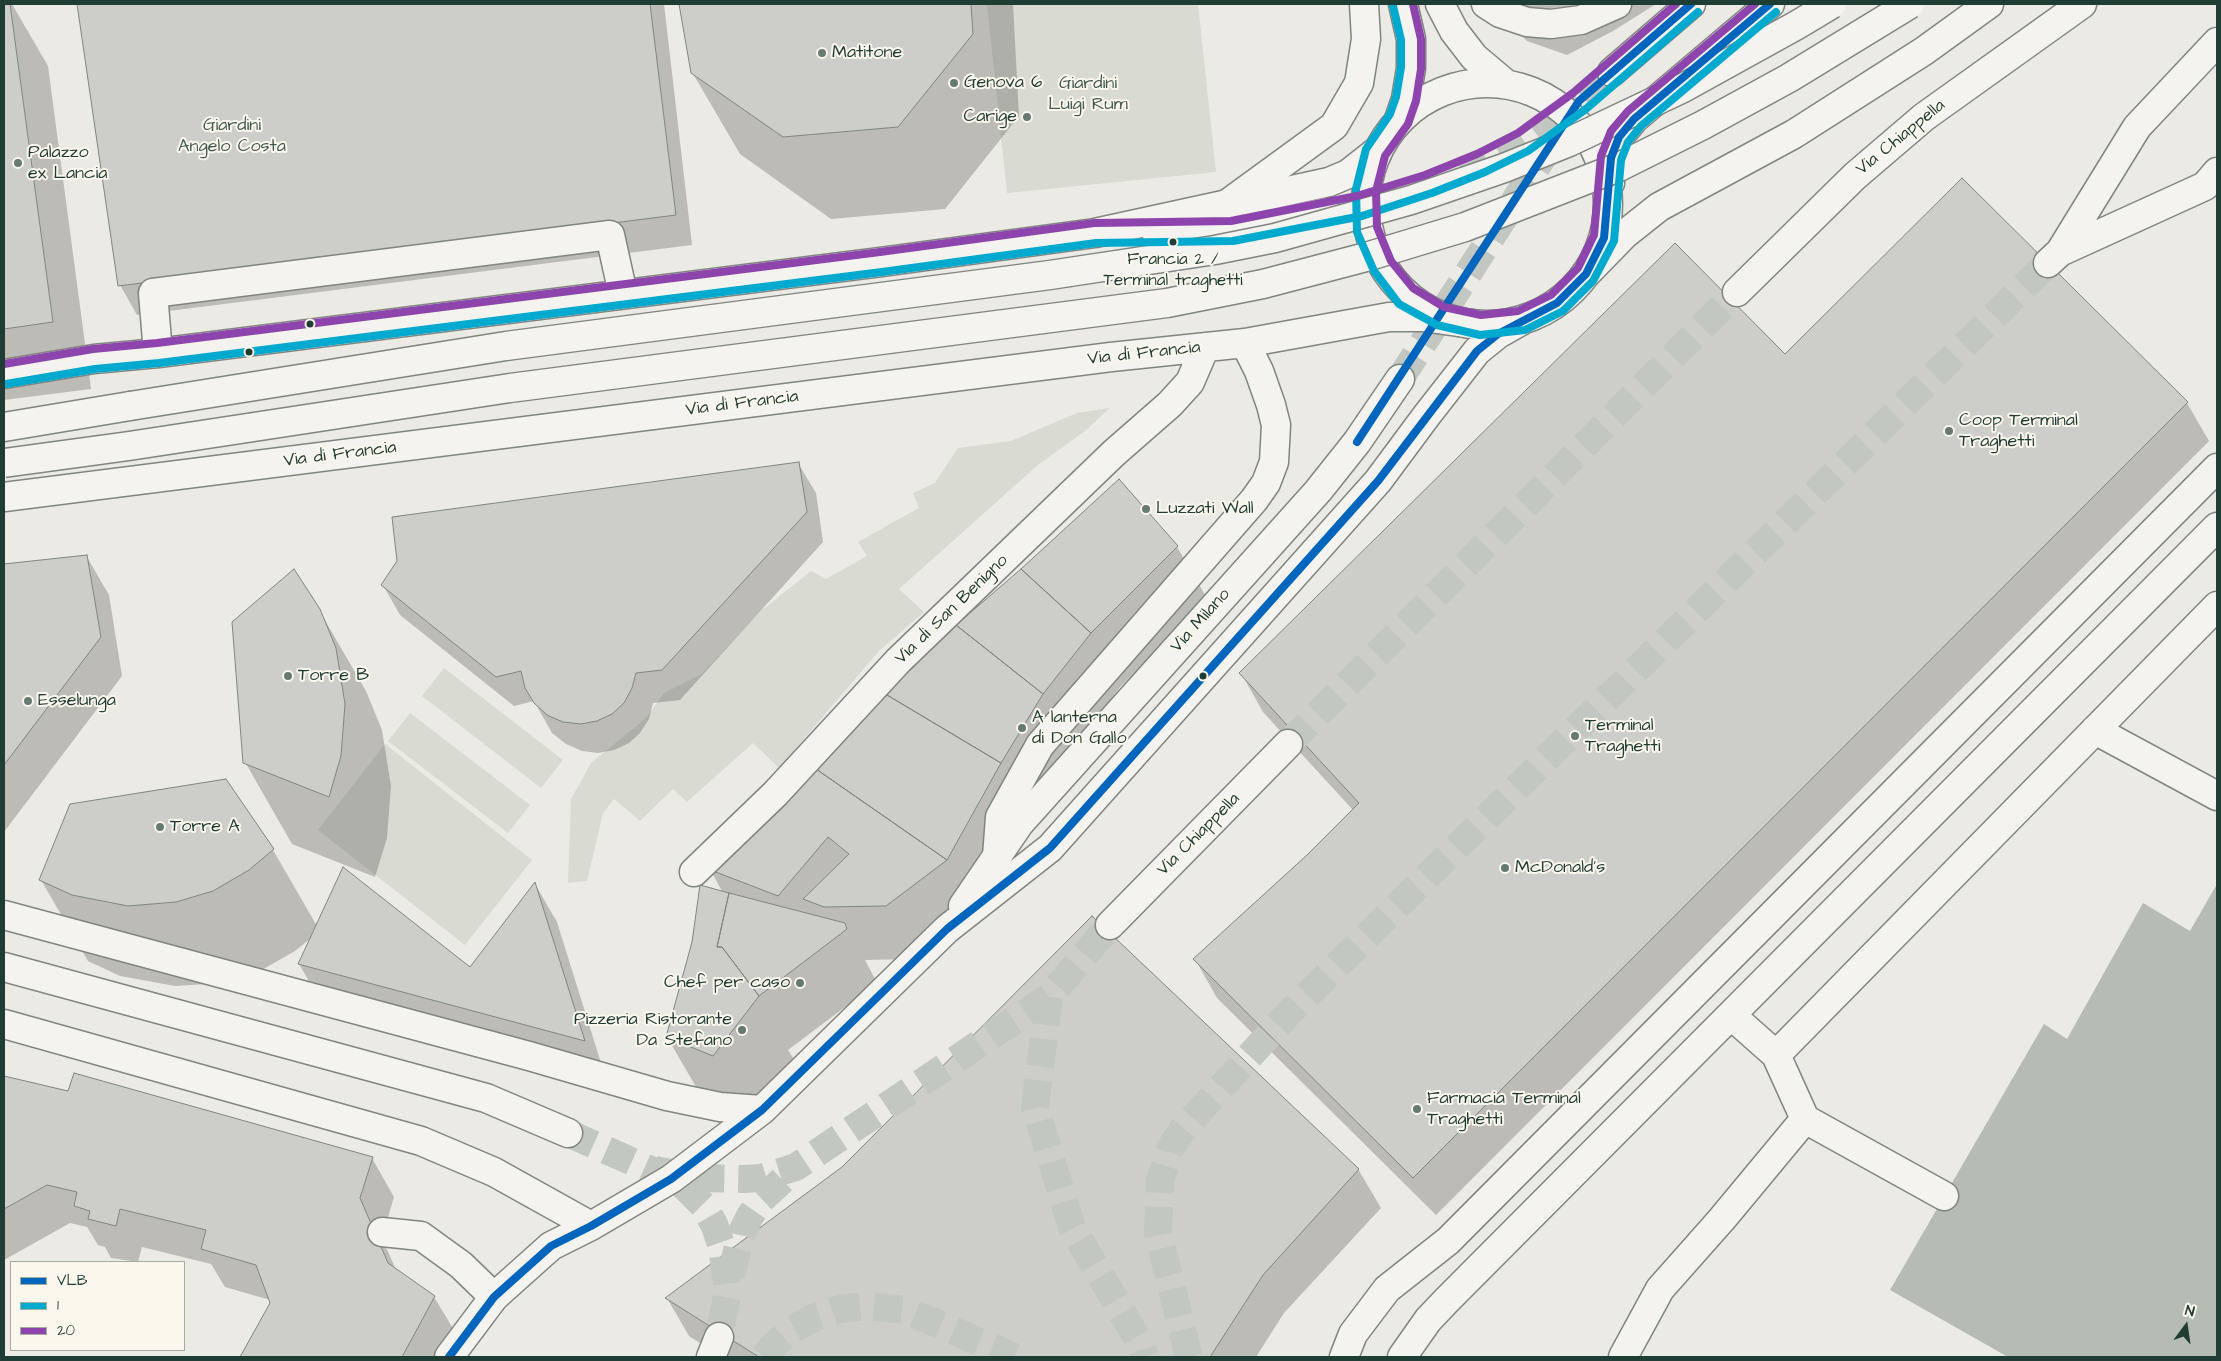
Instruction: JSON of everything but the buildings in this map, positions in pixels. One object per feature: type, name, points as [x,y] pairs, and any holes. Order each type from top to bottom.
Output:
[{"type":"main road","points":[[1227,204],[1334,126],[1359,83],[1366,39],[1364,4]]},
{"type":"main road","points":[[4,374],[94,359],[158,353],[1095,233],[1329,182],[1348,174],[1376,152],[1398,120],[1406,98],[1411,68],[1412,39],[1403,4]]},
{"type":"main road","points":[[1440,4],[1454,31],[1474,57],[1506,84]]},
{"type":"main road","points":[[1486,4],[1500,13],[1527,22],[1550,24],[1581,20],[1617,4]]},
{"type":"main road","points":[[1612,72],[1691,4]]},
{"type":"main road","points":[[1586,274],[1604,238],[1611,158],[1619,137],[1634,119],[1770,4]]},
{"type":"main road","points":[[4,427],[506,346],[1050,275],[1215,250],[1275,238],[1419,197],[1504,168],[1569,142],[1676,92],[1832,4]]},
{"type":"main road","points":[[4,463],[129,446],[510,388],[1167,302],[1263,284],[1366,257],[1465,227],[1619,167],[1703,125],[1789,78],[1910,4]]},
{"type":"main road","name":"Via Milano","points":[[449,1357],[494,1297],[551,1246],[591,1226],[671,1179],[762,1110],[947,929],[1050,848],[1378,482],[1427,415],[1478,351],[1498,334],[1558,303],[1624,234],[1659,207],[1794,134],[1924,51],[1990,4]]},
{"type":"main road","name":"Via Chiappella","points":[[1737,292],[1855,176],[1910,129],[2082,4]]},
{"type":"main road","points":[[2217,42],[2137,127],[2054,258],[2205,186],[2217,172]]},
{"type":"main road","points":[[1398,120],[1430,96],[1467,84],[1506,84],[1547,98],[1577,122],[1599,157],[1609,196]]},
{"type":"main road","points":[[1376,152],[1366,190],[1367,228],[1382,266],[1406,296],[1440,316],[1480,326],[1521,321]]},
{"type":"main road","points":[[1095,233],[1232,231],[1360,206]]},
{"type":"main road","points":[[158,353],[153,294],[610,235],[622,294]]},
{"type":"main road","name":"Via di Francia","points":[[4,497],[1111,358],[1245,343],[1390,318],[1422,317],[1480,326]]},
{"type":"main road","points":[[997,857],[1000,817],[1040,745],[1254,500],[1266,483],[1274,462],[1276,425],[1259,371],[1245,343]]},
{"type":"main road","name":"Via di San Benigno","points":[[694,872],[775,794],[898,661],[1114,453],[1170,404],[1190,382],[1205,347]]},
{"type":"main road","points":[[4,390],[94,359]]},
{"type":"main road","name":"Via Milano","points":[[947,929],[1019,824],[1318,491],[1357,442],[1400,379]]},
{"type":"main road","points":[[4,408],[130,406]]},
{"type":"main road","points":[[1344,1357],[1353,1334],[1387,1289],[1448,1241],[2217,468]]},
{"type":"main road","points":[[1402,1357],[1428,1320],[1446,1301],[2217,527]]},
{"type":"main road","points":[[1776,1055],[2217,606]]},
{"type":"main road","points":[[2095,730],[2217,796]]},
{"type":"main road","name":"Via Chiappella","points":[[1110,925],[1288,744]]},
{"type":"main road","points":[[4,915],[529,1056],[667,1096],[720,1107],[762,1110]]},
{"type":"main road","points":[[4,967],[486,1098],[568,1132]]},
{"type":"main road","points":[[1732,1016],[1776,1055],[1805,1119],[1944,1196]]},
{"type":"main road","points":[[4,1024],[421,1141],[494,1172],[591,1226]]},
{"type":"main road","points":[[1623,1357],[1660,1288],[1722,1219],[1805,1119]]},
{"type":"main road","points":[[382,1232],[421,1236],[461,1265],[494,1297]]},
{"type":"green space","name":"Giardini Luigi Rum","points":[[987,4],[1198,4],[1216,172],[1007,193]]},
{"type":"green space","points":[[1110,408],[1085,431],[1038,465],[899,589],[924,612],[879,651],[779,768],[753,743],[687,802],[673,789],[640,821],[614,799],[603,813],[587,881],[568,883],[571,799],[591,763],[646,718],[664,693],[702,674],[761,611],[811,571],[826,579],[867,556],[858,542],[919,508],[913,493],[935,483],[958,448],[1011,441],[1077,413]]},
{"type":"green space","points":[[444,668],[563,760],[541,788],[422,696]]},
{"type":"green space","points":[[410,713],[530,805],[508,833],[388,741]]},
{"type":"green space","points":[[385,744],[532,860],[465,945],[318,830]]},
{"type":"shaded area","points":[[2217,884],[2217,1357],[2008,1357],[1890,1290],[2044,1024],[2067,1039],[2143,903],[2190,931]]},
{"type":"tunnel","points":[[1400,379],[1579,101],[1612,72]]},
{"type":"tunnel","points":[[1461,171],[1523,142],[1579,101]]},
{"type":"tunnel","points":[[1189,1357],[1158,1233],[1160,1181],[1170,1149],[1183,1129],[1288,1014],[2048,263]]},
{"type":"tunnel","points":[[1288,744],[1737,292]]},
{"type":"tunnel","points":[[655,1170],[699,1178],[744,1179],[761,1178],[796,1167],[1049,997],[1110,925]]},
{"type":"tunnel","points":[[1049,997],[1035,1107],[1072,1227],[1140,1343],[1145,1357]]},
{"type":"tunnel","points":[[568,1133],[682,1184],[703,1205],[714,1224],[722,1247],[728,1291],[719,1337]]},
{"type":"tunnel","points":[[731,1276],[741,1234],[750,1216],[761,1200],[792,1171]]},
{"type":"tunnel","points":[[764,1357],[791,1330],[813,1318],[839,1309],[867,1306],[906,1310],[1014,1357]]},
{"type":"transit line","name":"20","points":[[1413,4],[1421,39],[1421,69],[1416,101],[1408,124],[1385,156],[1376,191],[1377,227],[1391,261],[1413,288],[1444,307],[1481,315],[1518,311],[1551,295],[1578,268],[1594,235],[1601,156],[1611,131],[1628,111],[1755,4]]},
{"type":"transit line","name":"20","points":[[4,364],[93,349],[157,343],[880,252],[1094,223],[1231,221],[1357,196],[1425,175],[1477,154],[1518,133],[1573,93],[1676,4]]},
{"type":"transit line","name":"VLB","points":[[1357,442],[1579,101],[1691,4]]},
{"type":"transit line","name":"VLB","points":[[449,1357],[494,1297],[551,1246],[591,1226],[671,1179],[762,1110],[947,929],[1050,848],[1378,481],[1477,351],[1498,334],[1557,303],[1586,274],[1604,238],[1611,158],[1619,137],[1634,119],[1770,4]]},
{"type":"transit line","name":"1","points":[[1393,6],[1401,40],[1401,67],[1396,97],[1390,114],[1366,149],[1356,189],[1357,232],[1374,271],[1399,304],[1437,325],[1480,335],[1525,330],[1563,311],[1593,281],[1614,241],[1621,160],[1628,142],[1641,126],[1776,12]]},
{"type":"transit line","name":"1","points":[[6,384],[95,369],[159,363],[882,272],[1096,243],[1233,241],[1362,216],[1432,193],[1485,172],[1528,151],[1586,109],[1698,12]]},
{"type":"place","name":"Matitone","points":[[822,53]]},
{"type":"place","name":"Genova 6","points":[[954,83]]},
{"type":"place","name":"Carige","points":[[1027,117]]},
{"type":"place","name":"Palazzo ex Lancia","points":[[18,163]]},
{"type":"place","name":"Francia 2 / Terminal traghetti","points":[[1173,242]]},
{"type":"place","name":"Coop Terminal Traghetti","points":[[1949,431]]},
{"type":"place","name":"Luzzati Wall","points":[[1146,509]]},
{"type":"place","name":"Torre B","points":[[288,676]]},
{"type":"place","name":"Esselunga","points":[[28,701]]},
{"type":"place","name":"A lanterna di Don Gallo","points":[[1022,728]]},
{"type":"place","name":"Terminal Traghetti","points":[[1575,736]]},
{"type":"place","name":"Torre A","points":[[160,827]]},
{"type":"place","name":"McDonald's","points":[[1505,868]]},
{"type":"place","name":"Chef per caso","points":[[800,983]]},
{"type":"place","name":"Pizzeria Ristorante Da Stefano","points":[[742,1030]]},
{"type":"place","name":"Farmacia Terminal Traghetti","points":[[1417,1109]]},
{"type":"park label","name":"Giardini Angelo Costa","points":[[232,136]]}]
